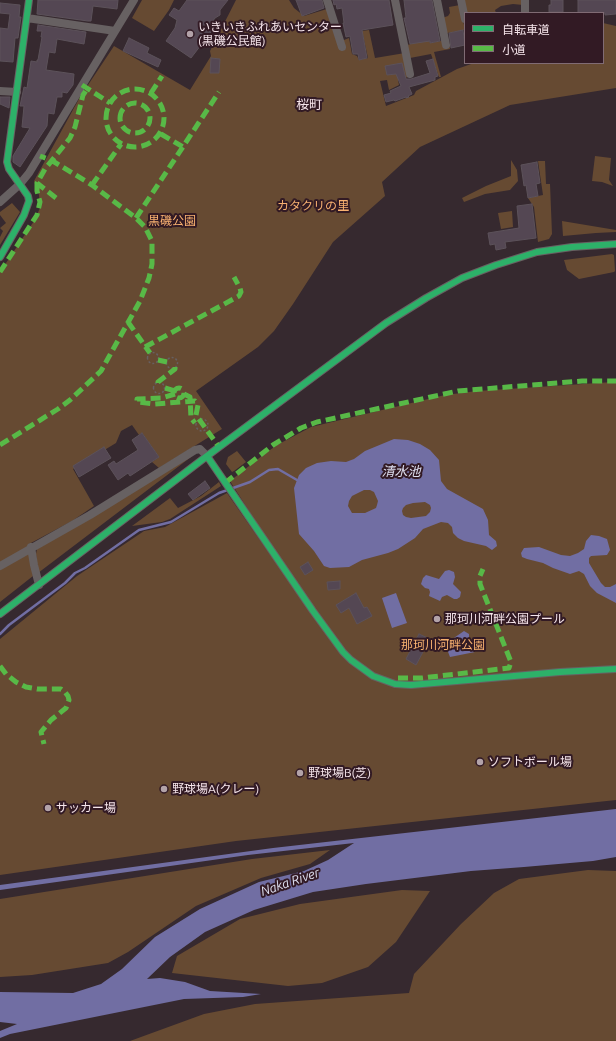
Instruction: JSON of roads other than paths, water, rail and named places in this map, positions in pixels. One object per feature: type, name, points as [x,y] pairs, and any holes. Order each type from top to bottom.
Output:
[{"type":"street","points":[[0,257],[28,207],[28,196],[9,169],[7,162],[29,0]]},
{"type":"street","points":[[0,202],[20,184],[40,156],[134,0]]},
{"type":"street","points":[[327,0],[342,47]]},
{"type":"street","points":[[395,0],[410,74]]},
{"type":"street","points":[[437,0],[446,45]]},
{"type":"street","points":[[461,0],[464,14]]},
{"type":"street","points":[[525,0],[525,12]]},
{"type":"street","points":[[27,18],[116,31]]},
{"type":"street","points":[[0,91],[17,92]]},
{"type":"street","points":[[0,614],[207,456],[386,324],[426,298],[462,278],[537,252],[572,247],[616,244]]},
{"type":"street","points":[[0,566],[31,547],[90,515],[195,450],[200,449],[207,456],[313,611],[343,652],[351,660],[373,676],[395,684],[411,685],[560,672],[616,669]]},
{"type":"street","points":[[31,547],[39,585]]},
{"type":"water","name":"清水池","points":[[394,439],[408,440],[420,444],[430,450],[439,460],[441,481],[447,489],[483,509],[488,520],[489,535],[496,541],[497,546],[492,550],[486,546],[464,541],[453,533],[452,527],[448,523],[441,522],[423,529],[415,538],[398,549],[388,553],[362,560],[349,567],[330,568],[324,566],[314,551],[299,534],[294,488],[299,475],[306,468],[317,463],[331,461],[346,462],[354,459],[365,451]],"holes":[[[364,490],[374,492],[378,501],[376,508],[365,513],[352,513],[348,506],[349,501],[352,496]],[[425,502],[430,505],[431,508],[430,512],[426,516],[411,518],[403,515],[402,511],[406,505]]]},
{"type":"water","points":[[591,535],[607,539],[610,550],[607,555],[591,556],[589,558],[589,563],[605,587],[610,587],[616,584],[616,603],[597,593],[590,586],[584,574],[579,571],[570,574],[543,563],[522,557],[521,553],[524,548],[539,547],[561,555],[570,556],[584,549],[586,541]]},
{"type":"water","points":[[449,570],[454,572],[455,577],[453,584],[461,592],[460,597],[454,599],[447,595],[442,597],[440,601],[429,596],[429,589],[425,588],[421,584],[423,578],[426,575],[439,579],[445,571]]},
{"type":"water","points":[[396,593],[407,623],[392,628],[382,598]]},
{"type":"water","points":[[464,631],[469,634],[469,642],[471,646],[476,648],[475,652],[450,657],[445,644]]},
{"type":"water","name":"Naka River","points":[[616,809],[616,857],[593,861],[471,871],[313,892],[254,910],[205,932],[170,957],[147,979],[160,978],[185,982],[210,991],[261,994],[243,997],[184,999],[10,1034],[0,1038],[0,1031],[17,1024],[0,1022],[0,992],[73,993],[101,984],[122,969],[155,937],[200,909],[259,882],[304,871],[328,860],[354,843],[248,855],[0,890],[0,885],[273,848]]},
{"type":"waterway","points":[[0,634],[9,625],[65,583],[75,573],[85,568],[139,530],[171,522],[219,493],[250,482],[269,470],[278,469],[297,480]]},
{"type":"place","name":"いきいきふれあいセンター (黒磯公民館)","points":[[190,34]]},
{"type":"place","name":"那珂川河畔公園プール","points":[[437,619]]},
{"type":"place","name":"ソフトボール場","points":[[480,762]]},
{"type":"place","name":"野球場B(芝)","points":[[300,773]]},
{"type":"place","name":"野球場A(クレー)","points":[[164,789]]},
{"type":"place","name":"サッカー場","points":[[48,808]]},
{"type":"district","name":"桜町","points":[[309,105]]},
{"type":"park label","name":"カタクリの里","points":[[313,206]]},
{"type":"park label","name":"黒磯公園","points":[[172,221]]},
{"type":"park label","name":"那珂川河畔公園","points":[[443,645]]}]
